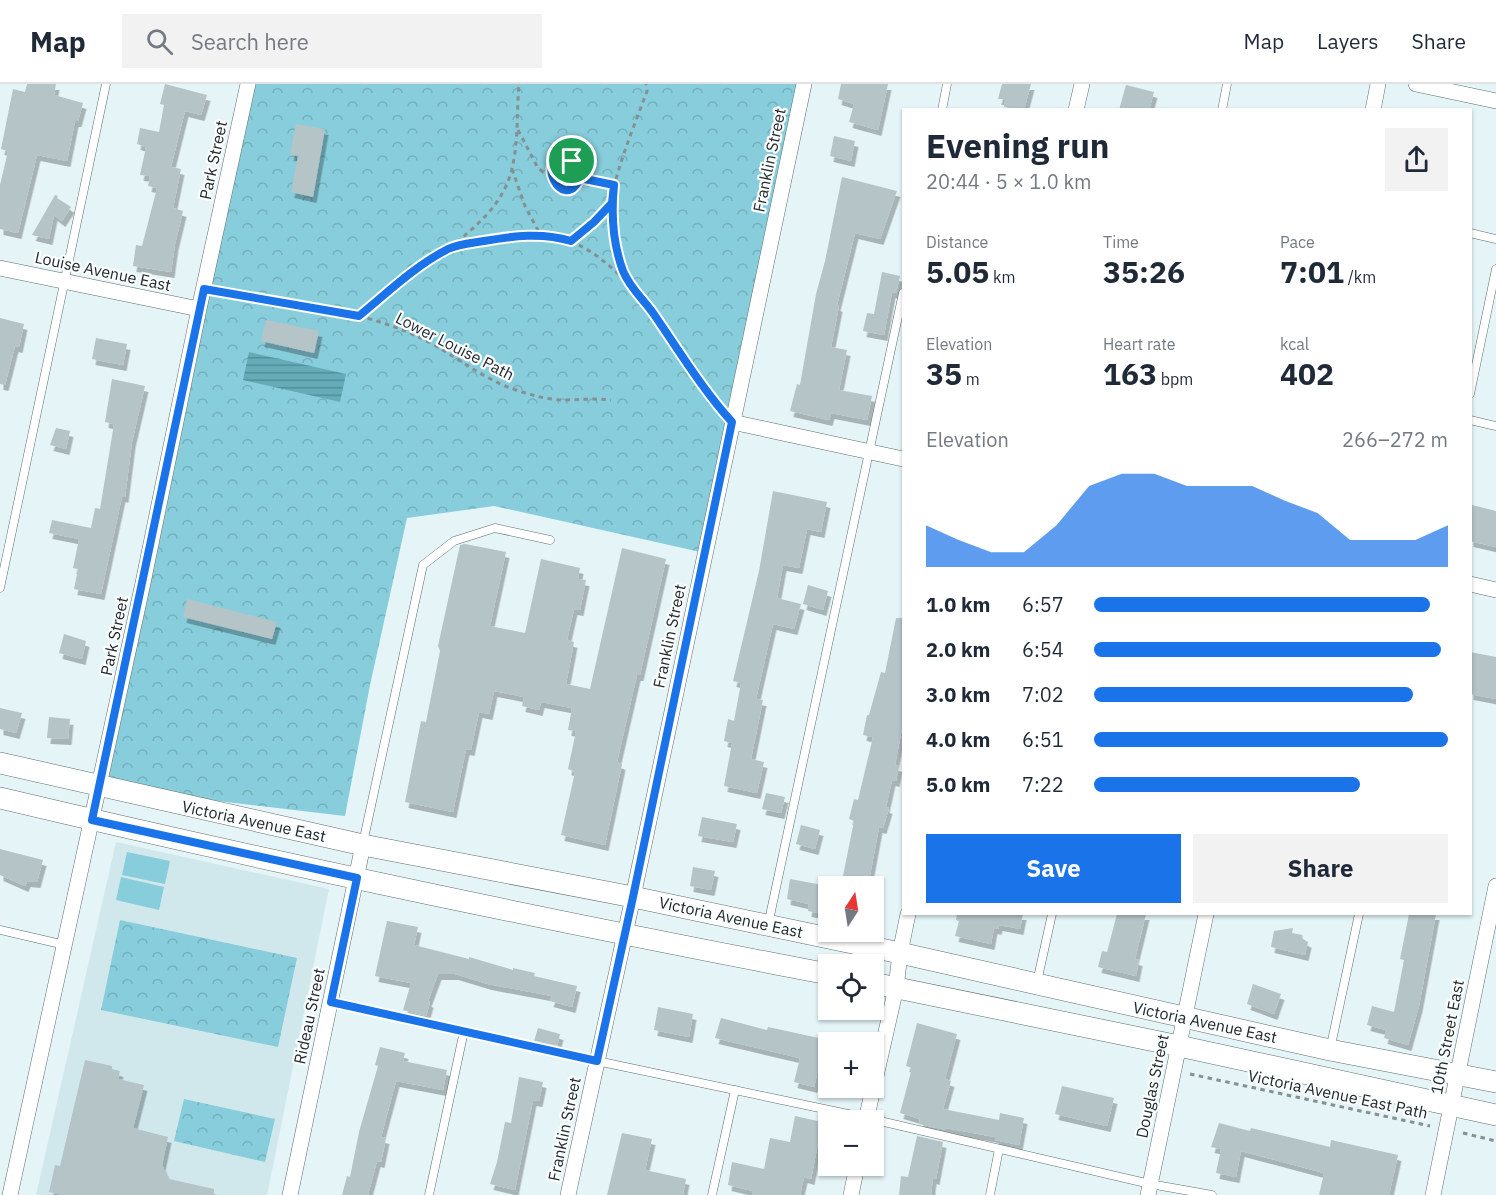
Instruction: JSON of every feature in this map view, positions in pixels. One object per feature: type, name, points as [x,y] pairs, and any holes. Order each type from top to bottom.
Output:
[{"type":"main road","name":"Victoria Avenue East","points":[[0,764],[363,845],[768,925],[1330,1050],[1496,1082]]},
{"type":"main road","name":"Victoria Avenue East","points":[[0,798],[357,878],[624,935],[818,973]]},
{"type":"main road","name":"Victoria Avenue East","points":[[884,985],[1179,1046],[1496,1115]]},
{"type":"street","name":"Park Street","points":[[10,1195],[248,84]]},
{"type":"street","name":"Franklin Street","points":[[568,1195],[804,84]]},
{"type":"street","points":[[1076,108],[1082,84]]},
{"type":"street","points":[[1372,108],[1378,84]]},
{"type":"street","points":[[1416,84],[1496,101]]},
{"type":"street","name":"Louise Avenue East","points":[[0,268],[199,309]]},
{"type":"street","points":[[732,422],[902,459]]},
{"type":"street","points":[[1472,584],[1496,590]]},
{"type":"street","name":"Rideau Street","points":[[290,1195],[363,845]]},
{"type":"street","name":"10th Street East","points":[[1433,1195],[1496,886]]},
{"type":"street","points":[[868,1110],[896,988],[908,915]]},
{"type":"street","name":"Douglas Street","points":[[1149,1189],[1206,915]]},
{"type":"street","points":[[851,1195],[855,1176]]},
{"type":"lane","points":[[0,588],[106,84]]},
{"type":"lane","points":[[942,108],[947,84]]},
{"type":"lane","points":[[1222,108],[1227,84]]},
{"type":"lane","points":[[1472,233],[1496,239]]},
{"type":"lane","points":[[1472,384],[1496,269]]},
{"type":"lane","points":[[768,925],[902,298]]},
{"type":"lane","points":[[1472,420],[1496,426]]},
{"type":"lane","points":[[363,845],[423,565],[454,541],[495,528],[550,540]]},
{"type":"lane","points":[[1036,984],[1052,915]]},
{"type":"lane","points":[[1330,1050],[1359,915]]},
{"type":"lane","points":[[0,930],[65,945]]},
{"type":"lane","points":[[331,1002],[825,1110]]},
{"type":"lane","points":[[429,1195],[464,1031]]},
{"type":"lane","points":[[712,1195],[735,1090]]},
{"type":"lane","points":[[884,1123],[999,1149],[1149,1189],[1212,1195]]},
{"type":"lane","points":[[990,1195],[999,1149]]},
{"type":"path","points":[[359,316],[405,278],[448,249],[483,219],[496,202],[504,190],[512,167],[519,84]]},
{"type":"path","points":[[630,285],[619,258],[614,236],[612,203],[614,185],[646,91],[646,84]]},
{"type":"path","points":[[646,91],[652,84]]},
{"type":"path","points":[[517,128],[538,168],[551,174]]},
{"type":"path","points":[[572,161],[579,168],[580,178],[575,186],[566,189],[554,183],[552,169],[558,162],[572,161]]},
{"type":"path","points":[[512,167],[525,206],[540,235]]},
{"type":"path","points":[[580,178],[614,185]]},
{"type":"path","points":[[571,241],[612,203]]},
{"type":"path","points":[[448,249],[515,236],[540,235],[556,236],[592,252],[630,285],[646,304],[718,406],[732,422]]},
{"type":"path","name":"Lower Louise Path","points":[[204,289],[359,316],[410,332],[435,345],[477,373],[514,390],[549,399],[611,400]]},
{"type":"path","name":"Victoria Avenue East Path","points":[[1174,1071],[1496,1141]]},
{"type":"shaded area","points":[[249,352],[346,374],[340,402],[243,380]]},
{"type":"shaded area","points":[[116,842],[329,889],[267,1195],[36,1195]]},
{"type":"green space","points":[[248,84],[804,84],[705,553],[494,506],[407,518],[370,685],[345,816],[99,787]]},
{"type":"green space","points":[[127,852],[170,861],[165,884],[122,875]]},
{"type":"green space","points":[[121,877],[164,887],[159,910],[116,900]]},
{"type":"green space","points":[[120,920],[297,958],[278,1047],[101,1010]]},
{"type":"green space","points":[[184,1099],[275,1119],[265,1162],[174,1141]]},
{"type":"building","points":[[27,84],[56,84],[54,95],[83,103],[78,121],[75,121],[67,161],[37,155],[18,233],[0,229],[0,185],[8,151],[1,149],[13,89],[25,92]]},
{"type":"building","points":[[165,84],[207,95],[201,115],[185,111],[171,167],[181,169],[173,208],[183,211],[171,272],[133,266],[136,245],[142,246],[157,188],[148,186],[150,176],[140,175],[146,147],[137,144],[140,128],[159,132],[164,105],[160,104]]},
{"type":"building","points":[[841,84],[888,84],[878,130],[849,122],[854,104],[838,99]]},
{"type":"building","points":[[1002,84],[1031,84],[1025,108],[1004,107],[1004,99],[998,99]]},
{"type":"building","points":[[1126,85],[1154,92],[1150,108],[1120,108]]},
{"type":"building","points":[[296,124],[325,129],[313,197],[291,192],[298,156],[290,155]]},
{"type":"building","points":[[834,136],[855,141],[851,161],[830,156]]},
{"type":"building","points":[[842,177],[897,191],[880,239],[855,233],[837,305],[839,306],[831,347],[847,350],[839,390],[872,396],[867,420],[831,413],[829,420],[790,411],[797,384],[800,385],[816,294]]},
{"type":"building","points":[[55,195],[71,207],[62,221],[54,215],[49,239],[32,235]]},
{"type":"building","points":[[882,272],[900,276],[896,293],[892,292],[884,335],[863,331],[867,313],[874,314]]},
{"type":"building","points":[[0,318],[24,324],[19,347],[15,346],[5,385],[0,384]]},
{"type":"building","points":[[266,320],[319,331],[314,353],[261,341]]},
{"type":"building","points":[[96,338],[127,344],[123,365],[92,359]]},
{"type":"building","points":[[112,379],[145,386],[132,442],[125,497],[122,496],[101,594],[74,589],[78,569],[73,568],[79,539],[49,533],[52,520],[91,528],[95,508],[100,509],[114,424],[105,422]]},
{"type":"building","points":[[56,428],[70,431],[66,449],[50,445]]},
{"type":"building","points":[[773,491],[827,502],[821,532],[807,529],[799,568],[783,565],[777,598],[801,604],[794,629],[773,624],[756,699],[763,700],[751,759],[764,762],[757,793],[724,786],[732,743],[724,741],[728,719],[734,721],[741,683],[733,681],[759,571]]},
{"type":"building","points":[[1472,505],[1496,511],[1496,547],[1472,541]]},
{"type":"building","points":[[460,545],[506,552],[490,626],[525,633],[541,559],[580,568],[578,579],[586,580],[580,610],[574,609],[567,640],[574,642],[566,684],[590,689],[622,548],[666,559],[640,675],[637,675],[617,762],[622,764],[605,845],[561,835],[575,772],[568,769],[576,731],[568,730],[572,708],[541,702],[539,710],[522,706],[524,697],[494,691],[489,714],[479,712],[471,750],[466,749],[453,812],[405,802],[421,721],[426,722],[440,651],[438,646]]},
{"type":"building","points":[[808,585],[828,591],[823,610],[803,604]]},
{"type":"building","points":[[187,599],[277,622],[272,639],[183,617]]},
{"type":"building","points":[[896,618],[902,618],[902,728],[895,765],[899,766],[896,781],[892,780],[886,807],[889,808],[883,828],[879,827],[870,876],[843,876],[854,821],[849,819],[854,799],[858,800],[873,737],[863,735],[881,672],[885,673]]},
{"type":"building","points":[[64,634],[86,641],[82,659],[59,653]]},
{"type":"building","points":[[1472,652],[1496,657],[1496,699],[1472,694]]},
{"type":"building","points":[[0,708],[22,713],[16,733],[0,729]]},
{"type":"building","points":[[49,717],[70,719],[68,739],[47,738]]},
{"type":"building","points":[[766,793],[785,797],[781,813],[762,809]]},
{"type":"building","points":[[702,817],[737,824],[733,842],[698,836]]},
{"type":"building","points":[[801,825],[820,830],[815,849],[796,844]]},
{"type":"building","points":[[0,849],[43,860],[37,882],[27,881],[25,886],[0,875]]},
{"type":"building","points":[[693,867],[715,871],[711,890],[690,886]]},
{"type":"building","points":[[790,879],[818,884],[818,913],[808,911],[809,904],[787,899]]},
{"type":"building","points":[[957,915],[1023,915],[1020,929],[999,925],[998,929],[994,928],[991,944],[955,936],[959,921],[956,920]]},
{"type":"building","points":[[1117,915],[1146,915],[1135,959],[1139,960],[1136,976],[1098,967],[1102,951],[1107,952]]},
{"type":"building","points":[[1409,915],[1436,915],[1419,1006],[1408,1045],[1384,1038],[1386,1030],[1367,1025],[1372,1006],[1394,1012],[1404,960],[1400,959]]},
{"type":"building","points":[[387,921],[418,927],[414,945],[469,959],[469,957],[513,970],[513,968],[535,973],[534,976],[577,986],[572,1007],[550,1001],[552,996],[488,984],[455,974],[438,974],[428,1001],[430,1002],[426,1016],[403,1010],[411,983],[375,976]]},
{"type":"building","points":[[1293,928],[1292,933],[1302,935],[1303,939],[1308,942],[1305,955],[1271,947],[1274,931]]},
{"type":"building","points":[[1253,984],[1281,994],[1274,1014],[1247,1004]]},
{"type":"building","points":[[658,1007],[693,1014],[689,1037],[654,1030]]},
{"type":"building","points":[[721,1018],[767,1030],[768,1027],[818,1038],[818,1070],[814,1087],[794,1082],[800,1058],[715,1038]]},
{"type":"building","points":[[917,1023],[957,1034],[945,1079],[951,1081],[943,1109],[999,1120],[1000,1113],[1024,1118],[1019,1145],[995,1140],[995,1137],[919,1124],[920,1119],[900,1113],[912,1068],[906,1066]]},
{"type":"building","points":[[538,1028],[560,1034],[557,1046],[534,1041]]},
{"type":"building","points":[[380,1047],[405,1053],[403,1061],[447,1070],[443,1090],[396,1081],[381,1137],[386,1138],[381,1162],[377,1161],[368,1195],[342,1195],[347,1176],[350,1177],[359,1132],[378,1066],[375,1065]]},
{"type":"building","points":[[85,1060],[112,1066],[112,1069],[120,1071],[118,1079],[144,1085],[133,1128],[168,1137],[162,1165],[169,1179],[214,1189],[214,1195],[63,1195],[49,1192],[55,1165],[60,1166]]},
{"type":"building","points":[[519,1077],[543,1082],[539,1101],[533,1100],[515,1190],[490,1184],[505,1122],[511,1123]]},
{"type":"building","points":[[1062,1086],[1114,1098],[1107,1126],[1055,1114]]},
{"type":"building","points":[[795,1116],[818,1121],[818,1143],[811,1179],[804,1177],[800,1195],[752,1195],[753,1191],[728,1185],[732,1162],[764,1169],[770,1138],[790,1142]]},
{"type":"building","points":[[1219,1123],[1250,1131],[1251,1128],[1330,1147],[1331,1140],[1398,1155],[1389,1195],[1319,1195],[1324,1173],[1241,1151],[1236,1177],[1216,1173],[1221,1149],[1211,1147]]},
{"type":"building","points":[[622,1133],[652,1139],[645,1170],[686,1179],[683,1195],[607,1195]]},
{"type":"building","points":[[917,1136],[943,1142],[936,1179],[933,1178],[931,1195],[899,1195],[901,1176],[908,1177]]},
{"type":"route","points":[[572,161],[563,160],[555,165],[551,174],[554,183],[566,189],[575,186],[580,178],[614,185],[612,215],[614,236],[619,258],[630,285],[732,422],[597,1061],[331,1002],[357,878],[92,820],[144,583],[204,289],[359,316],[405,278],[448,249],[515,236],[556,236],[571,241],[612,203],[614,185],[580,178],[579,168],[572,161]]}]
